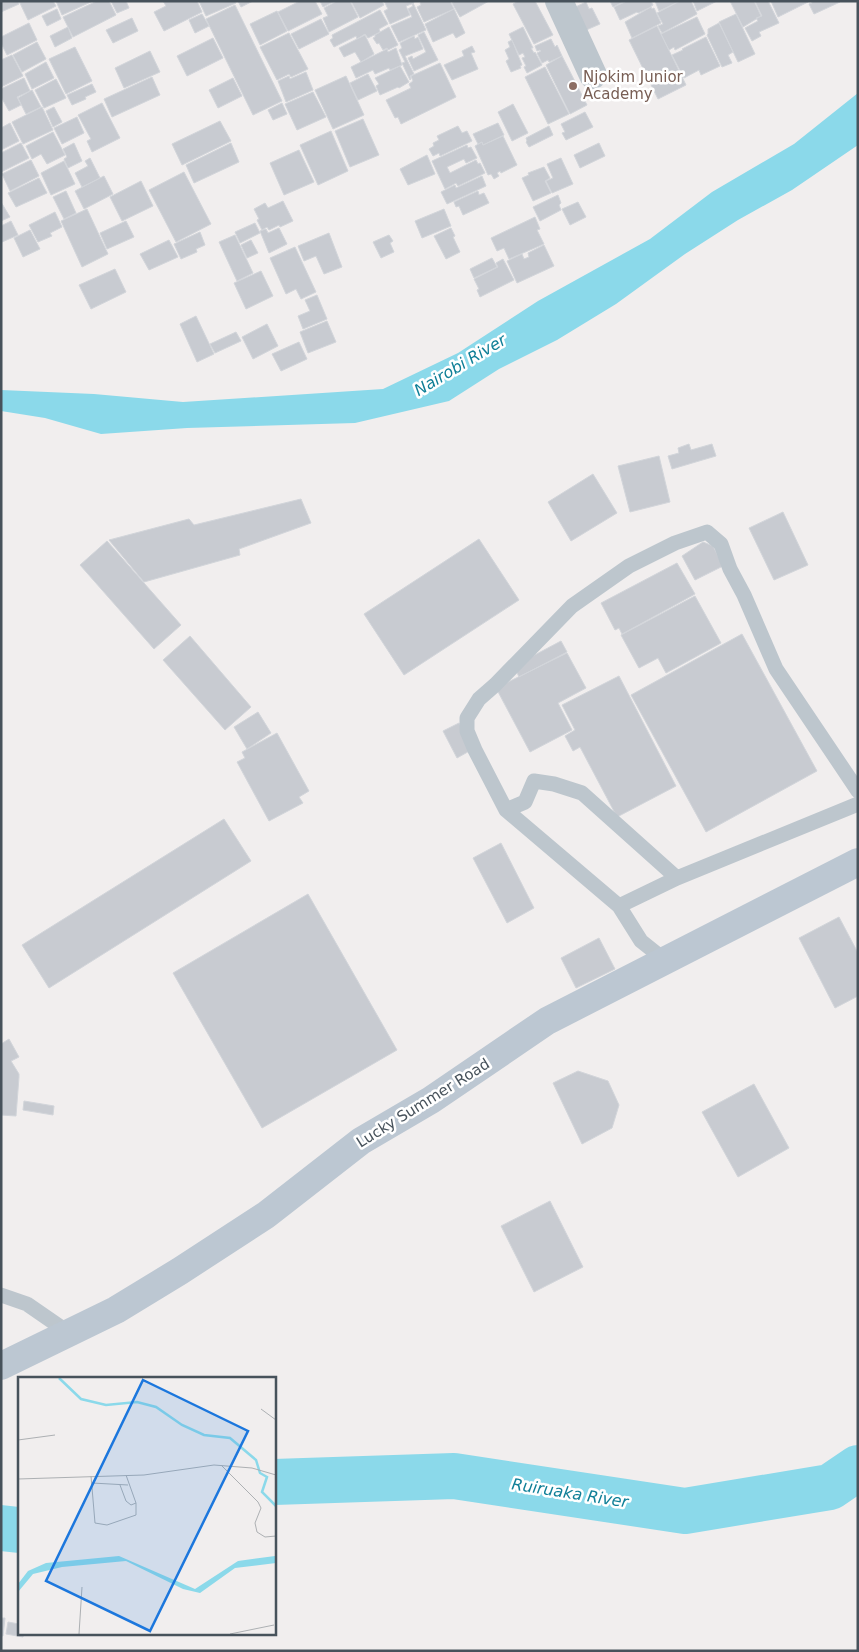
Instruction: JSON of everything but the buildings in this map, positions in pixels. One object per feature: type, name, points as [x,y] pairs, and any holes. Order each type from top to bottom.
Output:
[{"type":"street","points":[[559,1],[593,75]]},
{"type":"street","name":"Lucky Summer Road","points":[[1,1366],[116,1310],[180,1271],[266,1215],[362,1141],[431,1100],[547,1021],[858,862]]},
{"type":"lane","points":[[666,961],[641,941],[619,906],[506,810],[475,750],[468,731],[467,718],[479,699],[572,606],[629,566],[675,543],[707,532],[721,544],[730,569],[744,595],[776,669],[858,790]]},
{"type":"lane","points":[[506,810],[524,802],[534,781],[554,784],[582,793],[677,878]]},
{"type":"lane","points":[[619,906],[677,878],[858,804]]},
{"type":"lane","points":[[1,1295],[27,1304],[69,1333]]},
{"type":"water","name":"Nairobi River","points":[[858,93],[858,145],[792,190],[738,220],[685,254],[616,304],[557,340],[499,369],[449,401],[355,423],[187,428],[101,434],[45,418],[1,411],[1,390],[94,394],[183,402],[383,389],[458,353],[538,301],[650,239],[712,192],[794,144]]},
{"type":"waterway","name":"Ruiruaka River","points":[[275,1482],[454,1476],[685,1511],[830,1487],[858,1468]]},
{"type":"waterway","name":"Ruiruaka River","points":[[1,1528],[18,1530]]},
{"type":"place","name":"Njokim Junior Academy","points":[[573,86]]}]
